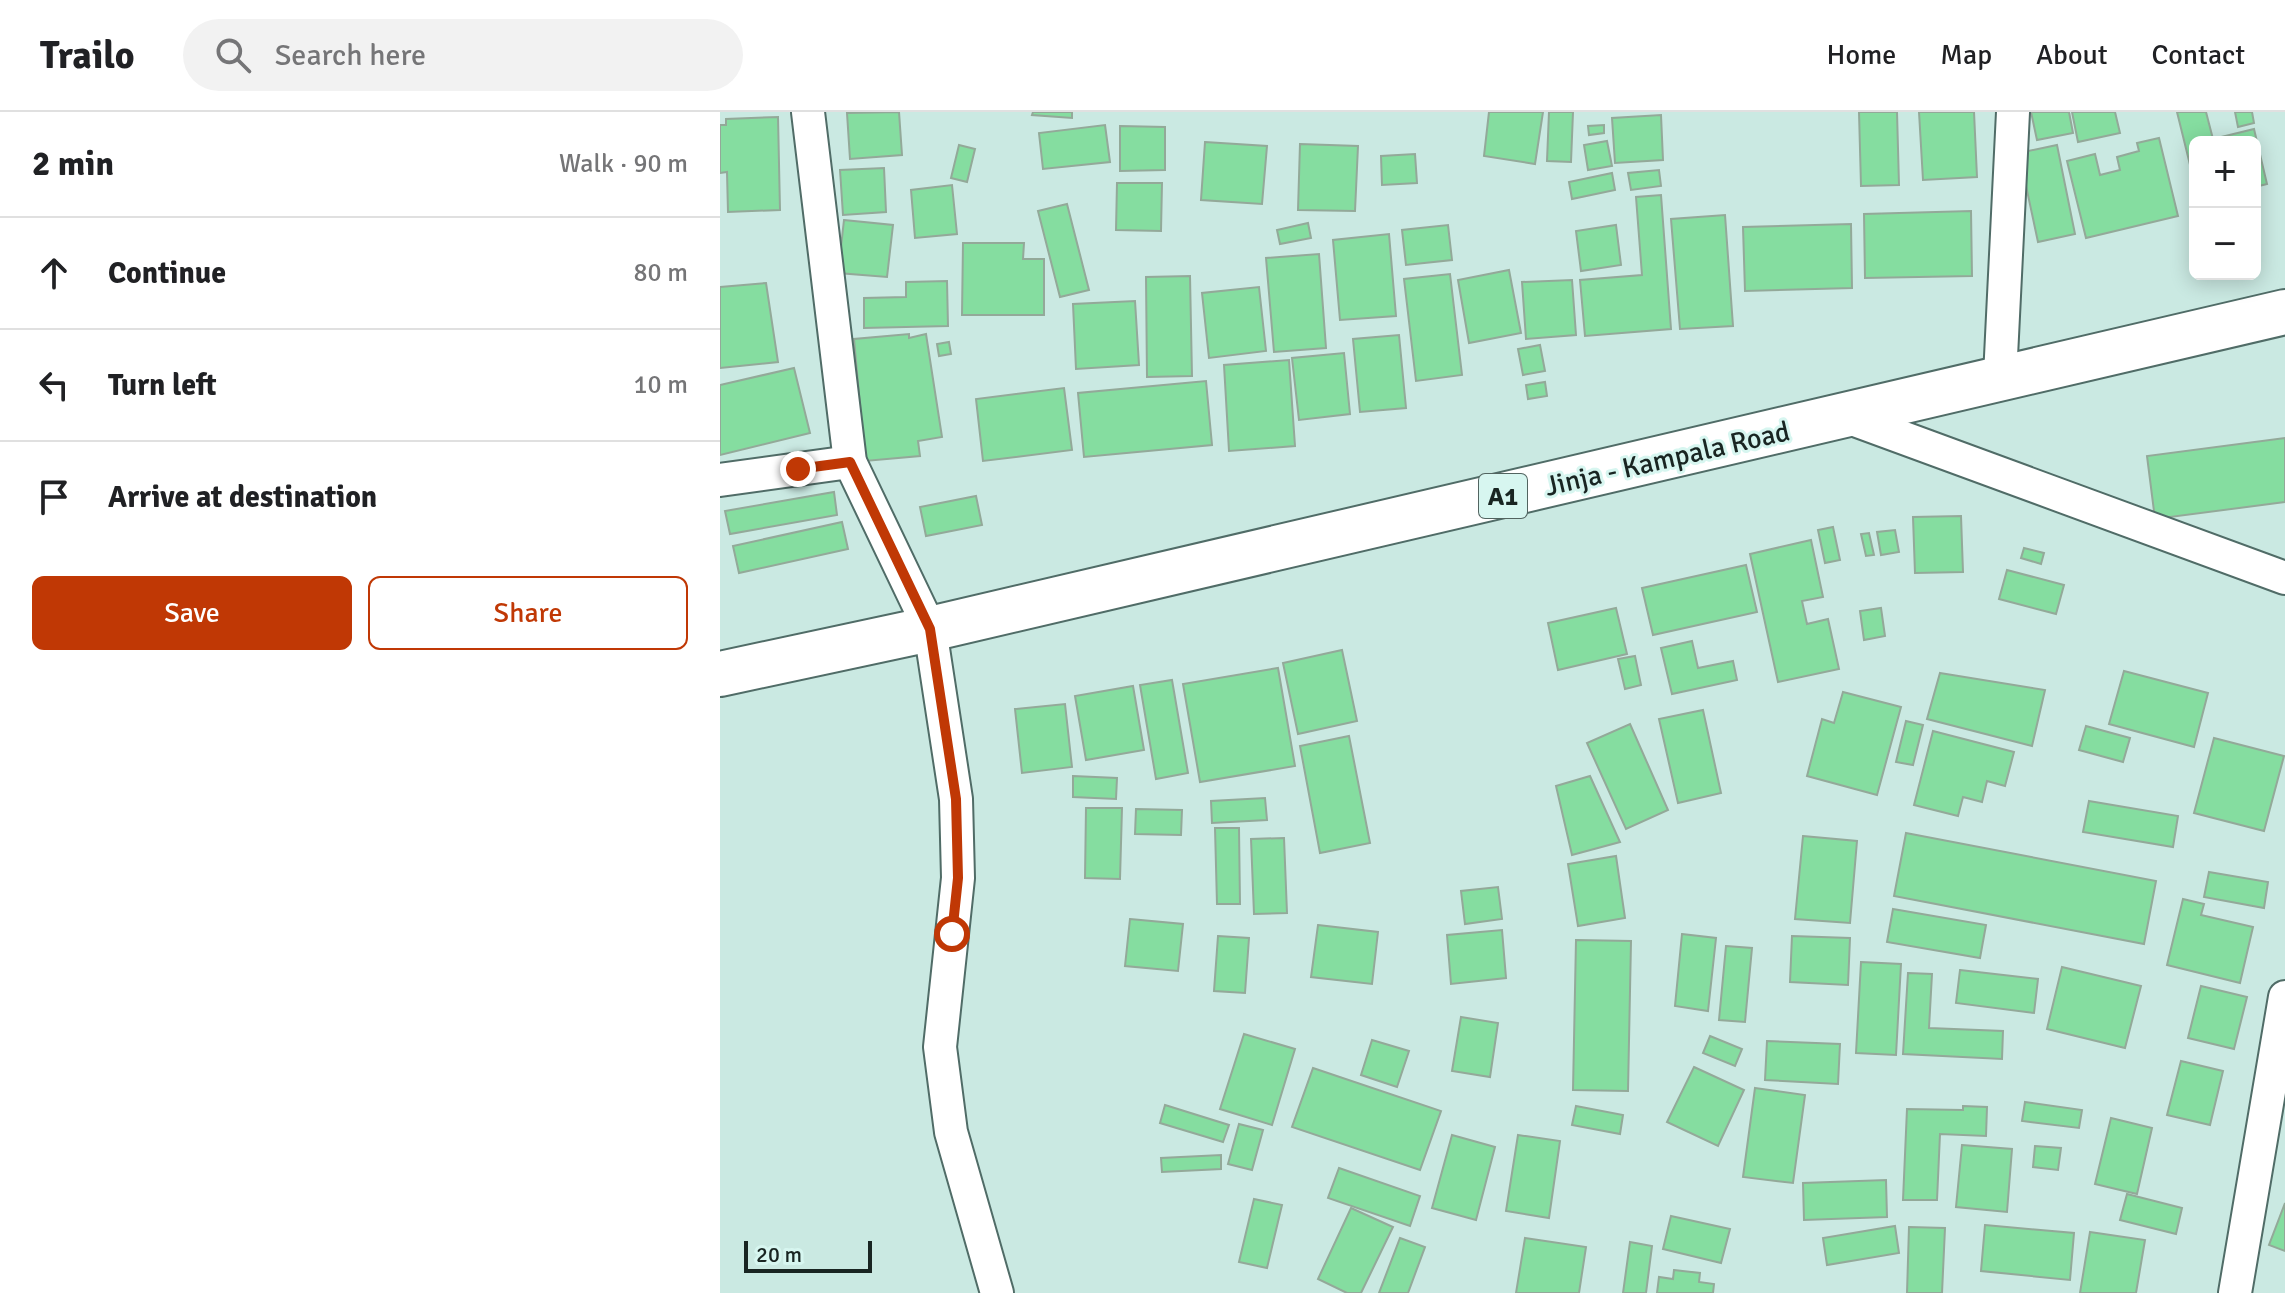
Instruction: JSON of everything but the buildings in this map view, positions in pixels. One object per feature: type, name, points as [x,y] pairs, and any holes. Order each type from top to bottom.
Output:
[{"type":"highway","name":"Jinja - Kampala Road","points":[[720,674],[930,629],[2285,312]]},
{"type":"street","points":[[808,112],[850,462],[930,629],[956,799],[958,878],[940,1047],[951,1132],[997,1293]]},
{"type":"street","points":[[2000,377],[2013,112]]},
{"type":"street","points":[[1844,416],[2285,578]]},
{"type":"street","points":[[720,480],[850,462]]},
{"type":"street","points":[[2235,1293],[2285,997]]},
{"type":"route","points":[[798,469],[850,462],[930,629],[956,799],[958,878],[952,934]]}]
